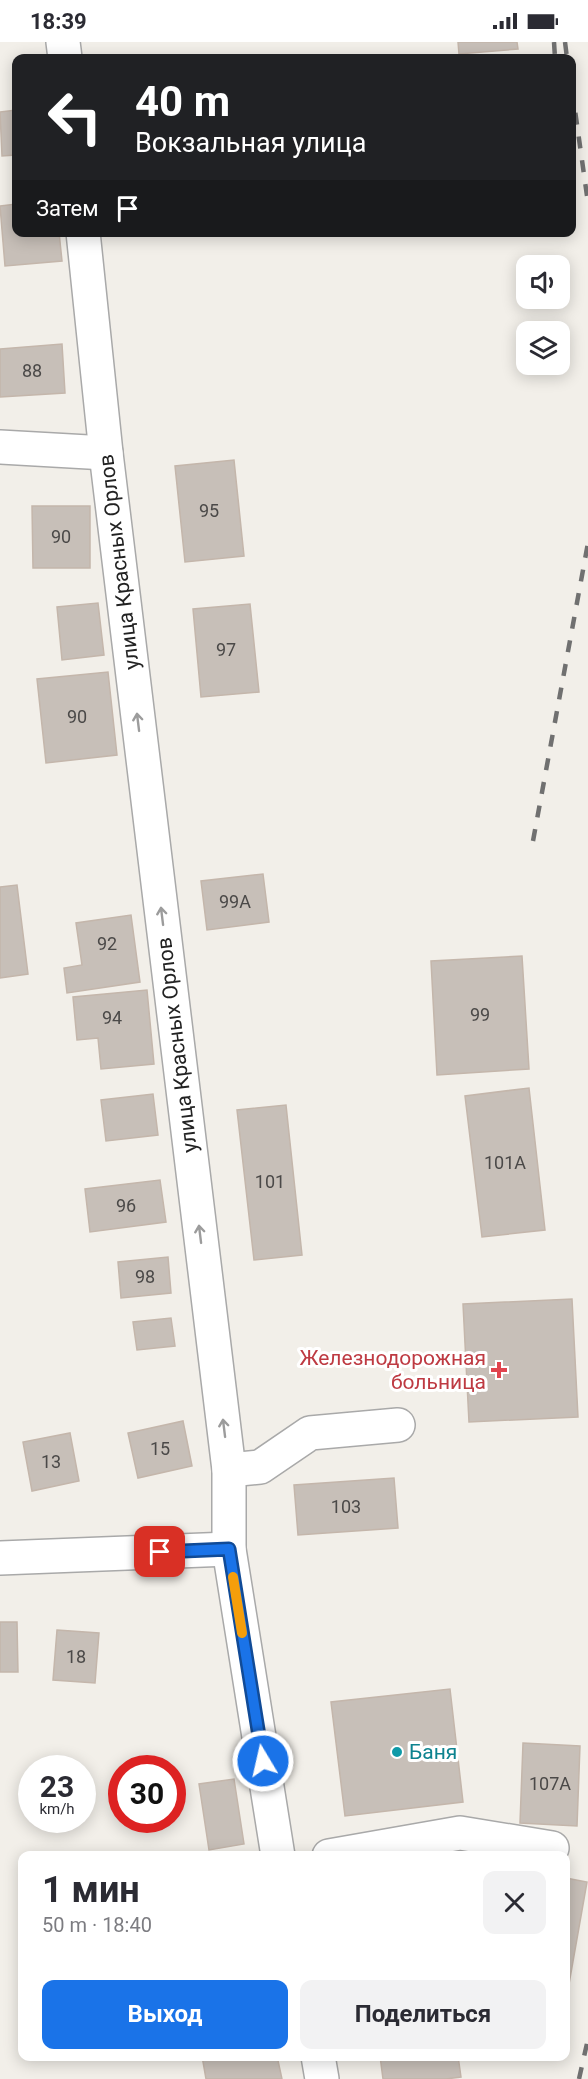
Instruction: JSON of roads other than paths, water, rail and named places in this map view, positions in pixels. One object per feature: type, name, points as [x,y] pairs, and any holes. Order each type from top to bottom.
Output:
[{"type":"street","name":"улица Красных Орлов","points":[[84,237],[106,453],[229,1470],[229,1549],[277,1851]]},
{"type":"street","points":[[0,447],[106,453]]},
{"type":"street","points":[[229,1470],[260,1467],[310,1433],[398,1425]]},
{"type":"street","points":[[0,1558],[229,1549]]},
{"type":"street","points":[[357,1851],[460,1833],[552,1848]]},
{"type":"street","points":[[319,2061],[322,2079]]},
{"type":"railway","points":[[554,42],[555,54]]},
{"type":"railway","points":[[565,42],[566,54]]},
{"type":"railway","points":[[576,118],[588,203]]},
{"type":"railway","points":[[533,841],[588,543]]},
{"type":"railway","points":[[579,2079],[588,2039]]},
{"type":"place","name":"Железнодорожная больница","points":[[499,1370]]},
{"type":"place","name":"Баня","points":[[397,1752]]}]
